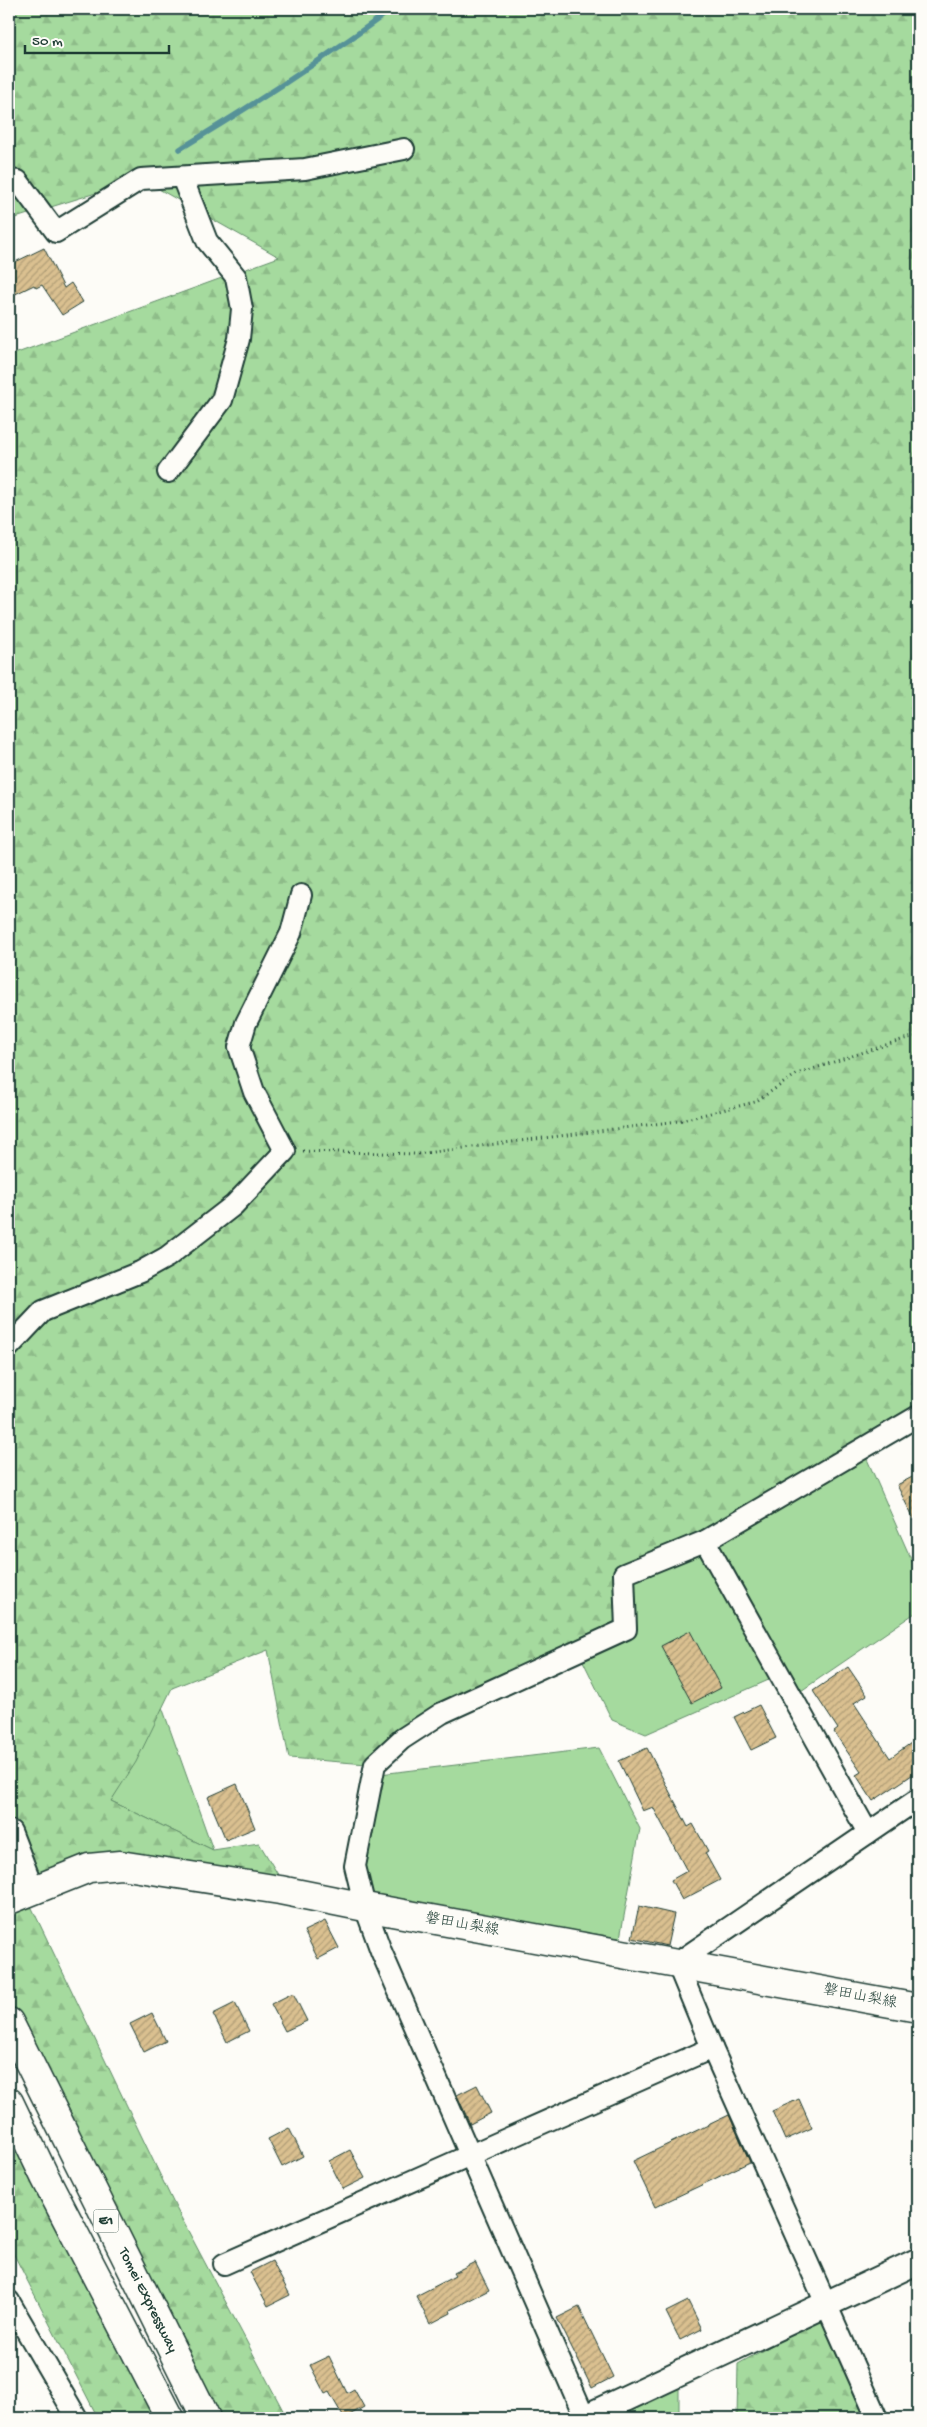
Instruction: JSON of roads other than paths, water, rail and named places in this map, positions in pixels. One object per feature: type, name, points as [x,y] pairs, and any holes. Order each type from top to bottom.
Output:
[{"type":"main road","name":"磐田山梨線","points":[[20,1895],[89,1868],[120,1865],[280,1890],[918,2008]]},
{"type":"main road","name":"Tomei Expressway","points":[[9,2022],[206,2418]]},
{"type":"main road","name":"E1","points":[[9,2102],[49,2185],[170,2418]]},
{"type":"street","points":[[9,180],[18,180],[56,232],[140,179],[305,169],[404,149]]},
{"type":"street","points":[[168,472],[222,400],[239,340],[242,309],[236,277],[207,241],[182,177]]},
{"type":"street","points":[[9,1347],[43,1311],[140,1272],[168,1257],[234,1205],[285,1151],[254,1092],[239,1048],[246,1023],[290,933],[301,895]]},
{"type":"street","points":[[918,1416],[705,1541],[624,1574],[626,1629],[442,1713],[402,1739],[375,1764],[355,1866],[365,1907],[381,1951],[585,2418],[918,2261]]},
{"type":"street","points":[[705,1541],[868,1833]]},
{"type":"street","points":[[877,2418],[712,2048],[677,1963],[918,1799]]},
{"type":"street","points":[[9,1832],[20,1895]]},
{"type":"street","points":[[224,2264],[712,2048]]},
{"type":"street","points":[[9,2301],[77,2418]]},
{"type":"waterway","points":[[180,149],[288,81],[392,9]]}]
